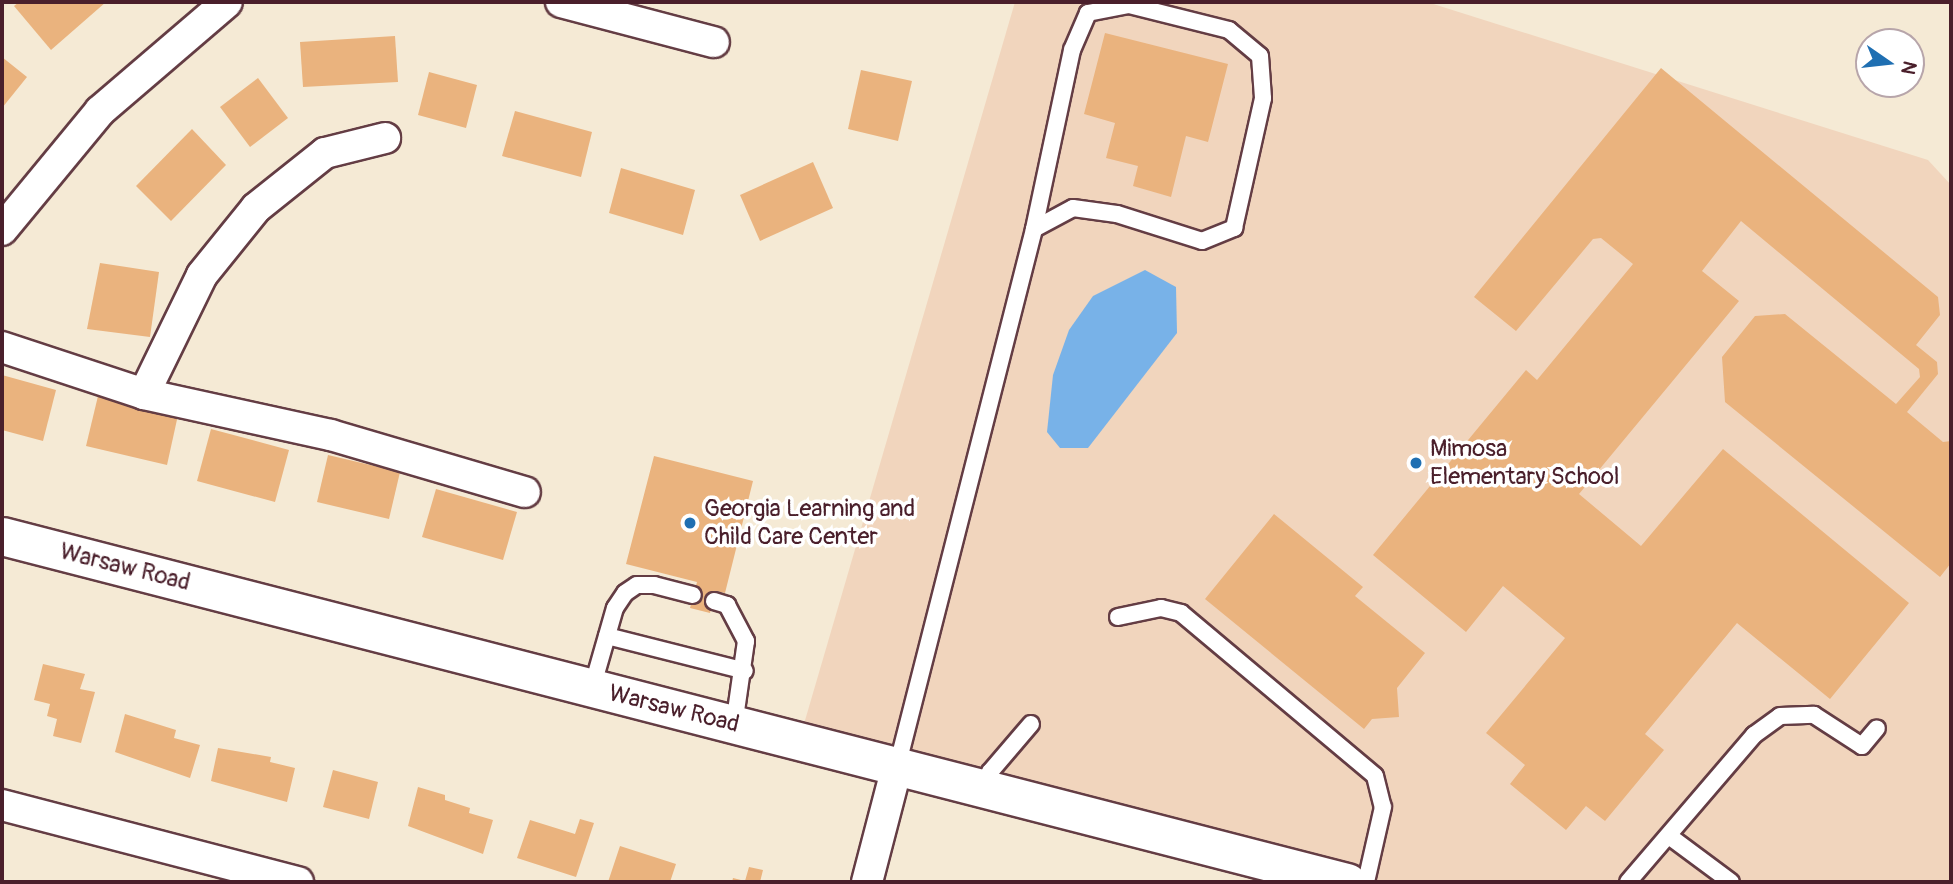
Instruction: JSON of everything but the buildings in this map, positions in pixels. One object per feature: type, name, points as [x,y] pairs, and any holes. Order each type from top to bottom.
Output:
[{"type":"street","points":[[2,230],[100,111],[227,2]]},
{"type":"street","points":[[561,2],[714,42]]},
{"type":"street","points":[[145,394],[202,275],[256,208],[325,153],[385,138]]},
{"type":"street","points":[[2,347],[145,394],[331,435],[525,492]]},
{"type":"street","name":"Warsaw Road","points":[[2,536],[1346,882]]},
{"type":"street","points":[[867,882],[897,767]]},
{"type":"street","points":[[2,805],[298,882]]},
{"type":"lane","points":[[897,767],[1034,229],[1072,50],[1088,13],[1129,5],[1142,8],[1229,30],[1260,56],[1263,98],[1234,228],[1202,241],[1117,214],[1073,208],[1034,229]]},
{"type":"lane","points":[[592,688],[615,608],[637,585],[694,595]]},
{"type":"lane","points":[[714,600],[727,606],[738,620],[746,641],[745,671],[734,725]]},
{"type":"lane","points":[[1118,617],[1161,608],[1181,614],[1375,776],[1383,807],[1366,882]]},
{"type":"lane","points":[[607,636],[745,671]]},
{"type":"lane","points":[[1628,882],[1754,736],[1780,716],[1814,715],[1862,746],[1877,728]]},
{"type":"lane","points":[[984,789],[990,772],[1031,724]]},
{"type":"lane","points":[[1669,836],[1731,882]]},
{"type":"shaded area","name":"Mimosa Elementary School","points":[[1015,2],[1427,2],[1928,160],[1951,185],[1951,882],[1347,882],[799,741]]},
{"type":"water","points":[[1145,270],[1176,287],[1177,333],[1088,448],[1060,448],[1047,432],[1053,375],[1069,330],[1093,296]]},
{"type":"place","name":"Mimosa Elementary School","points":[[1416,463]]},
{"type":"place","name":"Georgia Learning and Child Care Center","points":[[690,523]]}]
